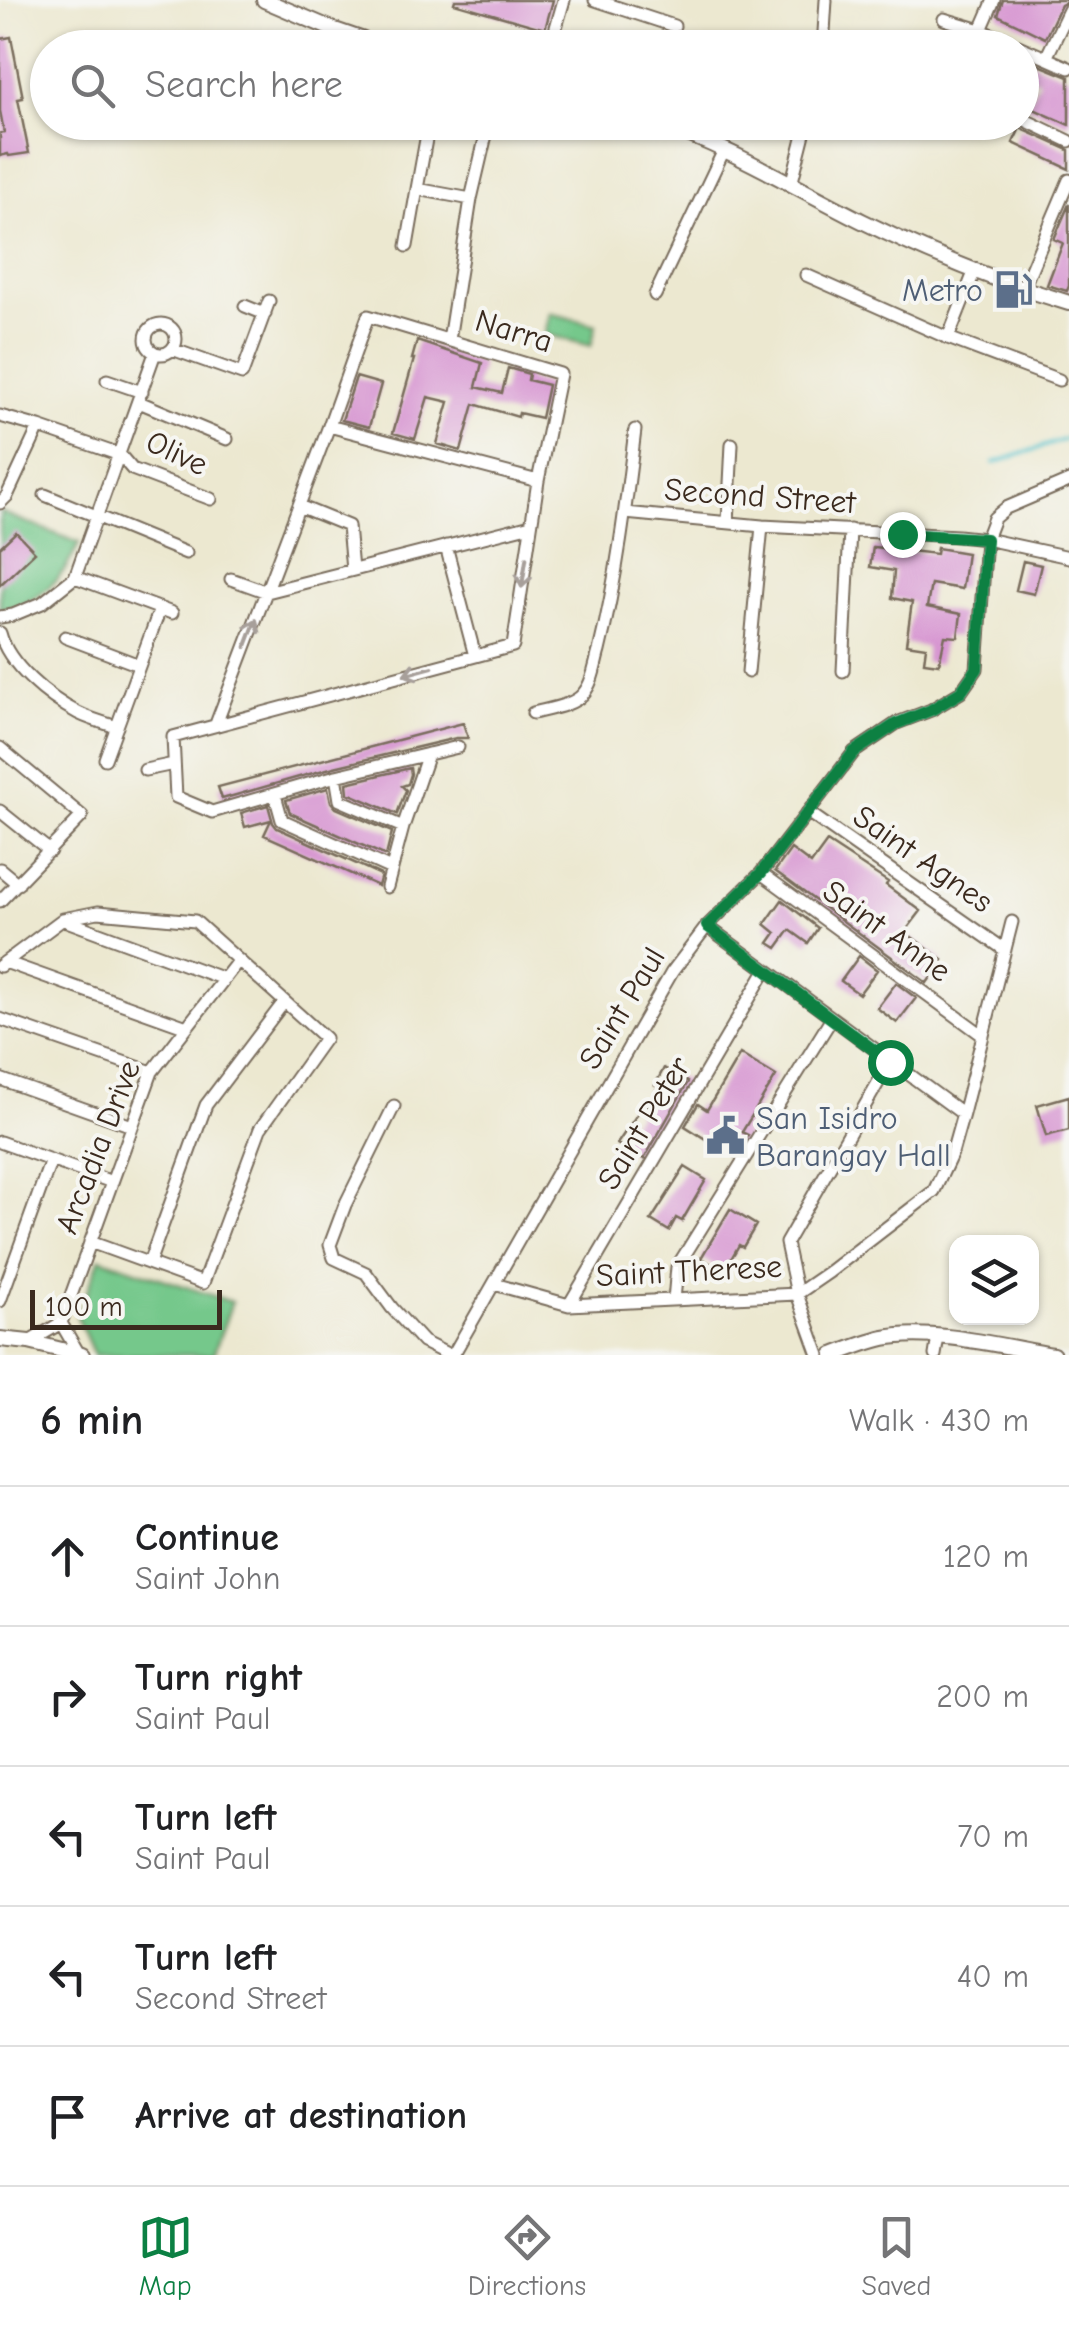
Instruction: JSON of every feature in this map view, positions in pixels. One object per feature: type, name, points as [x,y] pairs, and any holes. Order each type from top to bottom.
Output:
[{"type":"street","points":[[264,0],[335,30]]},
{"type":"street","points":[[555,30],[564,0]]},
{"type":"street","points":[[595,0],[674,26]]},
{"type":"street","points":[[824,30],[826,0]]},
{"type":"street","points":[[944,19],[981,30],[994,0]]},
{"type":"street","points":[[1046,58],[1069,10]]},
{"type":"street","points":[[1039,55],[1069,68]]},
{"type":"street","points":[[1039,127],[1069,141]]},
{"type":"street","points":[[407,246],[425,140]]},
{"type":"street","points":[[449,340],[471,198],[485,140]]},
{"type":"street","points":[[699,140],[914,246],[1069,304]]},
{"type":"street","points":[[791,185],[802,140]]},
{"type":"street","points":[[655,295],[724,150]]},
{"type":"street","points":[[1023,288],[1069,180]]},
{"type":"street","points":[[417,189],[471,198]]},
{"type":"street","points":[[948,338],[975,270]]},
{"type":"street","points":[[806,275],[948,338],[1059,380]]},
{"type":"street","points":[[172,349],[176,338],[171,328],[154,325],[146,333],[147,345],[155,353],[172,349],[242,374],[267,308],[246,306]]},
{"type":"street","name":"Narra","points":[[368,316],[560,374],[538,481],[513,646],[216,724],[368,316]]},
{"type":"street","points":[[0,617],[42,603],[75,577],[155,353]]},
{"type":"street","points":[[107,380],[227,439]]},
{"type":"street","name":"Olive","points":[[0,416],[120,456],[132,469],[211,498]]},
{"type":"street","points":[[329,426],[538,481]]},
{"type":"street","points":[[0,503],[7,496],[39,427]]},
{"type":"street","points":[[534,714],[574,701],[590,683],[625,513],[634,430]]},
{"type":"street","points":[[728,523],[732,444]]},
{"type":"street","points":[[986,539],[994,518],[1006,508],[1069,481]]},
{"type":"street","points":[[45,496],[186,553]]},
{"type":"street","points":[[299,506],[347,524],[352,570]]},
{"type":"street","name":"Second Street","points":[[625,513],[762,526],[986,539],[1069,557]]},
{"type":"street","points":[[231,579],[266,592],[531,524]]},
{"type":"street","points":[[748,672],[762,526]]},
{"type":"street","points":[[843,672],[850,530]]},
{"type":"street","name":"Saint Paul","points":[[451,1355],[672,972],[707,926],[761,873],[854,752],[896,724],[961,692],[977,669],[986,539]]},
{"type":"street","points":[[446,546],[475,656]]},
{"type":"street","points":[[75,577],[166,611],[139,666],[105,759]]},
{"type":"street","points":[[0,633],[4,647],[18,666],[54,698],[80,714],[117,727]]},
{"type":"street","points":[[65,637],[139,666]]},
{"type":"street","points":[[216,724],[173,738],[176,798],[212,812],[458,746]]},
{"type":"street","points":[[0,748],[82,816],[0,901]]},
{"type":"street","points":[[386,888],[428,754]]},
{"type":"street","points":[[144,770],[174,764]]},
{"type":"street","points":[[336,776],[340,800],[403,827]]},
{"type":"street","points":[[275,795],[282,820],[391,869]]},
{"type":"street","points":[[0,810],[50,851]]},
{"type":"street","name":"Saint Agnes","points":[[809,813],[1005,950]]},
{"type":"street","points":[[0,869],[18,884]]},
{"type":"street","name":"Saint Anne","points":[[761,873],[982,1034]]},
{"type":"street","points":[[2,964],[63,920],[98,912],[195,921],[326,1038],[260,1129],[203,1282],[90,1242]]},
{"type":"street","points":[[63,920],[224,979]]},
{"type":"street","name":"Saint Therese","points":[[494,1284],[568,1305],[797,1294],[934,1191],[952,1152],[1012,922]]},
{"type":"street","points":[[707,926],[963,1114]]},
{"type":"street","name":"Arcadia Drive","points":[[62,1319],[152,1072],[238,961]]},
{"type":"street","points":[[2,964],[186,1027]]},
{"type":"street","name":"Saint Peter","points":[[568,1305],[766,970]]},
{"type":"street","points":[[148,1263],[206,1105],[284,1002]]},
{"type":"street","points":[[0,1018],[152,1072]]},
{"type":"street","points":[[674,1300],[677,1266],[832,1018]]},
{"type":"street","points":[[818,1355],[797,1294],[786,1244],[890,1062]]},
{"type":"street","points":[[0,1079],[132,1126]]},
{"type":"street","points":[[394,1106],[330,1246],[334,1258],[366,1272],[423,1342],[451,1355]]},
{"type":"street","points":[[0,1142],[112,1182]]},
{"type":"street","points":[[1,1301],[52,1160]]},
{"type":"street","points":[[28,1342],[62,1319],[81,1355]]},
{"type":"street","points":[[832,1355],[883,1338],[902,1336],[938,1337],[1054,1355]]},
{"type":"street","points":[[935,1355],[938,1337]]},
{"type":"street","points":[[0,1339],[81,1355]]},
{"type":"green space","points":[[550,313],[596,325],[591,346],[545,334]]},
{"type":"green space","points":[[0,512],[79,543],[48,588],[26,602],[0,609]]},
{"type":"green space","points":[[100,1258],[232,1302],[213,1355],[94,1355],[77,1317]]},
{"type":"building","points":[[553,0],[545,29],[454,3]]},
{"type":"building","points":[[1003,0],[1069,0],[1061,5],[1045,38],[1039,35],[1039,30],[1029,30],[998,15]]},
{"type":"building","points":[[11,37],[29,153],[0,156],[0,133],[4,132],[0,111],[0,39]]},
{"type":"building","points":[[1039,65],[1069,77],[1069,125],[1039,111]]},
{"type":"building","points":[[1039,137],[1069,150],[1069,169],[1013,143],[1039,140]]},
{"type":"building","points":[[1069,204],[1067,291],[1047,285],[1063,243],[1054,239]]},
{"type":"building","points":[[417,341],[482,363],[476,387],[502,393],[508,368],[529,374],[528,380],[548,385],[541,418],[519,413],[518,417],[474,404],[461,451],[437,444],[449,402],[428,397],[415,439],[393,433]]},
{"type":"building","points":[[356,377],[381,384],[369,427],[342,420]]},
{"type":"building","points":[[16,532],[35,552],[0,585],[0,547]]},
{"type":"building","points":[[873,547],[936,554],[937,548],[967,553],[962,589],[931,584],[927,607],[961,614],[958,637],[945,636],[939,664],[924,662],[926,647],[906,644],[912,602],[892,598],[894,571],[870,567]]},
{"type":"building","points":[[1023,561],[1041,565],[1034,594],[1016,590]]},
{"type":"building","points":[[463,723],[468,738],[334,767],[222,799],[218,787]]},
{"type":"building","points":[[410,768],[397,814],[348,793],[347,783]]},
{"type":"building","points":[[328,788],[336,808],[392,832],[386,856],[290,813],[286,800]]},
{"type":"building","points":[[268,805],[277,828],[381,875],[378,886],[264,835],[271,820],[245,827],[241,813]]},
{"type":"building","points":[[827,842],[888,882],[886,885],[921,911],[905,932],[943,960],[927,983],[775,871],[791,849],[811,864]]},
{"type":"building","points":[[782,900],[818,928],[808,943],[790,930],[777,948],[769,943],[776,933],[765,924]]},
{"type":"building","points":[[859,956],[877,970],[859,994],[841,981]]},
{"type":"building","points":[[896,983],[916,998],[897,1023],[877,1008]]},
{"type":"building","points":[[740,1054],[776,1076],[742,1132],[748,1135],[734,1157],[685,1126],[698,1104],[707,1110]]},
{"type":"building","points":[[664,1068],[688,1082],[644,1159],[617,1144],[642,1107],[645,1109]]},
{"type":"building","points":[[1069,1096],[1069,1130],[1046,1136],[1037,1105]]},
{"type":"building","points":[[685,1167],[706,1180],[682,1221],[676,1218],[669,1231],[651,1220]]},
{"type":"building","points":[[730,1209],[756,1225],[724,1271],[701,1258]]},
{"type":"waterway","points":[[994,463],[1069,438]]},
{"type":"place","name":"Metro","points":[[1013,290]]},
{"type":"place","name":"San Isidro Barangay Hall","points":[[726,1136]]},
{"type":"route","points":[[890,1062],[707,926],[761,873],[854,752],[896,724],[961,692],[977,669],[986,539],[902,534]]}]
